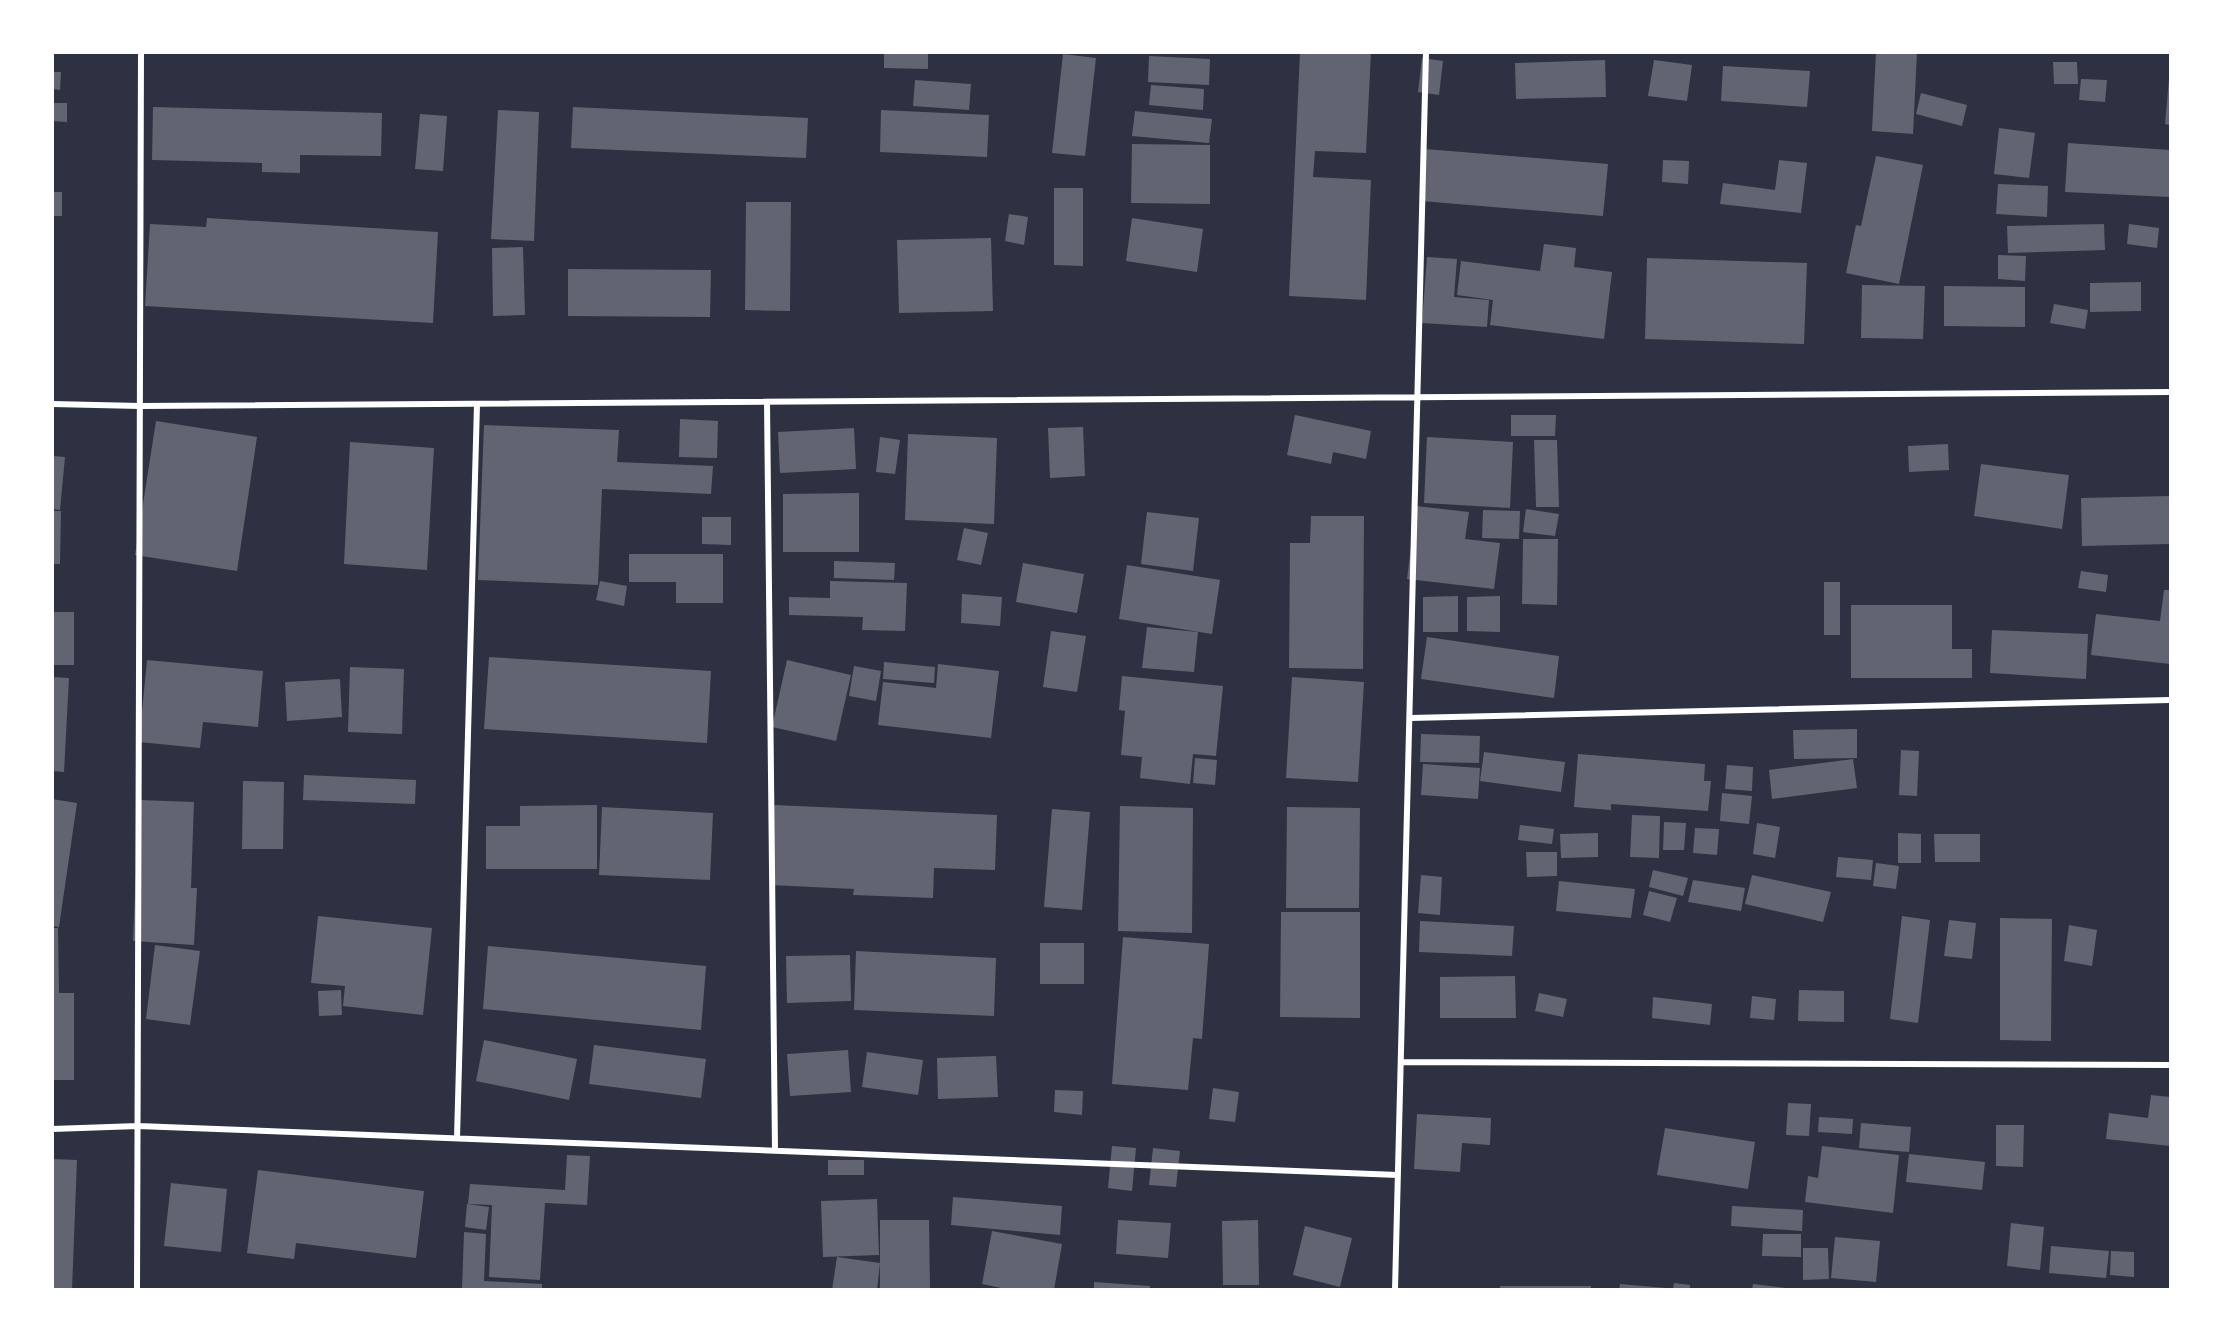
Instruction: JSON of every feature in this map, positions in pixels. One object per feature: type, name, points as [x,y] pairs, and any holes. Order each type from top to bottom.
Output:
[{"type":"street","points":[[137,1290],[141,52]]},
{"type":"street","points":[[1395,1290],[1426,52]]},
{"type":"street","points":[[52,404],[140,406],[2170,392]]},
{"type":"street","points":[[767,402],[775,1150]]},
{"type":"street","points":[[457,1138],[477,404]]},
{"type":"street","points":[[1410,718],[2170,700]]},
{"type":"street","points":[[1401,1062],[2170,1065]]},
{"type":"street","points":[[52,1129],[138,1126],[1398,1175]]},
{"type":"building","points":[[884,52],[928,52],[928,69],[884,68]]},
{"type":"building","points":[[1300,52],[1371,52],[1366,153],[1315,151],[1313,177],[1371,180],[1366,300],[1289,296]]},
{"type":"building","points":[[1876,52],[1917,52],[1913,134],[1872,131]]},
{"type":"building","points":[[1063,54],[1096,58],[1085,156],[1052,153]]},
{"type":"building","points":[[1149,56],[1210,59],[1209,85],[1148,82]]},
{"type":"building","points":[[1422,58],[1443,61],[1439,95],[1418,92]]},
{"type":"building","points":[[1605,60],[1606,97],[1516,99],[1515,63]]},
{"type":"building","points":[[1654,60],[1692,65],[1687,101],[1648,96]]},
{"type":"building","points":[[2053,62],[2077,62],[2078,84],[2054,84]]},
{"type":"building","points":[[1723,66],[1810,71],[1807,107],[1721,101]]},
{"type":"building","points":[[52,72],[61,72],[60,90],[52,89]]},
{"type":"building","points":[[2081,79],[2107,80],[2105,102],[2079,100]]},
{"type":"building","points":[[2170,79],[2170,125],[2165,124]]},
{"type":"building","points":[[915,80],[971,84],[969,110],[913,106]]},
{"type":"building","points":[[1151,85],[1204,89],[1203,110],[1149,105]]},
{"type":"building","points":[[1921,93],[1967,105],[1962,126],[1916,114]]},
{"type":"building","points":[[52,103],[67,103],[67,122],[52,121]]},
{"type":"building","points":[[153,107],[382,113],[381,156],[300,155],[300,173],[262,172],[262,163],[152,160]]},
{"type":"building","points":[[573,107],[808,118],[806,158],[571,148]]},
{"type":"building","points":[[498,110],[539,112],[534,241],[491,239]]},
{"type":"building","points":[[881,110],[989,115],[987,157],[880,152]]},
{"type":"building","points":[[1135,111],[1212,119],[1209,143],[1132,136]]},
{"type":"building","points":[[420,114],[447,116],[443,171],[415,169]]},
{"type":"building","points":[[1999,128],[2035,133],[2029,178],[1994,174]]},
{"type":"building","points":[[2068,143],[2170,150],[2170,197],[2065,192]]},
{"type":"building","points":[[1132,144],[1210,145],[1210,204],[1131,203]]},
{"type":"building","points":[[1425,149],[1608,164],[1603,216],[1421,201]]},
{"type":"building","points":[[1876,156],[1923,165],[1899,284],[1846,273],[1856,225],[1861,226]]},
{"type":"building","points":[[1663,160],[1689,161],[1688,184],[1662,182]]},
{"type":"building","points":[[1779,160],[1807,163],[1801,213],[1720,204],[1723,183],[1775,190]]},
{"type":"building","points":[[1998,184],[2048,186],[2047,217],[1996,214]]},
{"type":"building","points":[[1054,188],[1083,188],[1083,266],[1054,265]]},
{"type":"building","points":[[52,192],[62,192],[62,216],[52,216]]},
{"type":"building","points":[[746,202],[791,202],[790,311],[745,310]]},
{"type":"building","points":[[1009,214],[1028,217],[1024,245],[1005,241]]},
{"type":"building","points":[[207,218],[438,232],[433,323],[145,306],[150,224],[206,227]]},
{"type":"building","points":[[1132,218],[1203,229],[1197,272],[1126,261]]},
{"type":"building","points":[[2104,224],[2105,250],[2008,253],[2007,226]]},
{"type":"building","points":[[2129,224],[2159,228],[2157,248],[2127,244]]},
{"type":"building","points":[[991,238],[993,311],[899,313],[897,240]]},
{"type":"building","points":[[1544,244],[1576,248],[1574,267],[1612,272],[1604,339],[1490,325],[1493,300],[1457,295],[1461,261],[1540,271]]},
{"type":"building","points":[[523,247],[525,315],[493,316],[492,248]]},
{"type":"building","points":[[1998,255],[2026,256],[2025,281],[1998,279]]},
{"type":"building","points":[[1427,257],[1457,259],[1454,297],[1489,300],[1487,327],[1422,323]]},
{"type":"building","points":[[1647,258],[1807,263],[1804,344],[1645,339]]},
{"type":"building","points":[[568,269],[711,270],[710,317],[568,316]]},
{"type":"building","points":[[2141,282],[2141,311],[2090,312],[2090,283]]},
{"type":"building","points":[[1862,285],[1925,286],[1923,339],[1861,338]]},
{"type":"building","points":[[1944,286],[2025,287],[2025,327],[1944,326]]},
{"type":"building","points":[[2054,304],[2088,310],[2085,329],[2050,323]]},
{"type":"building","points":[[1295,415],[1371,431],[1366,459],[1333,452],[1331,464],[1287,455]]},
{"type":"building","points":[[1511,415],[1556,415],[1555,436],[1511,436]]},
{"type":"building","points":[[680,419],[718,421],[717,458],[679,457]]},
{"type":"building","points":[[156,421],[257,437],[237,571],[135,555]]},
{"type":"building","points":[[484,425],[619,430],[617,462],[713,466],[711,494],[602,489],[598,585],[478,580]]},
{"type":"building","points":[[1083,427],[1085,476],[1050,478],[1048,428]]},
{"type":"building","points":[[854,428],[856,469],[780,473],[778,432]]},
{"type":"building","points":[[908,434],[997,438],[994,524],[905,520]]},
{"type":"building","points":[[880,437],[900,440],[895,474],[876,472]]},
{"type":"building","points":[[1427,437],[1513,442],[1510,508],[1424,503]]},
{"type":"building","points":[[1534,440],[1557,440],[1559,507],[1536,507]]},
{"type":"building","points":[[350,442],[434,448],[427,570],[344,564]]},
{"type":"building","points":[[1948,444],[1949,470],[1909,472],[1908,446]]},
{"type":"building","points":[[52,456],[65,457],[60,510],[52,509]]},
{"type":"building","points":[[1981,464],[2069,475],[2062,529],[1974,516]]},
{"type":"building","points":[[859,493],[859,552],[783,552],[783,494]]},
{"type":"building","points":[[2170,496],[2170,544],[2082,546],[2081,498]]},
{"type":"building","points":[[1416,506],[1469,512],[1465,539],[1500,543],[1494,589],[1407,579]]},
{"type":"building","points":[[1526,509],[1559,514],[1555,536],[1523,532]]},
{"type":"building","points":[[1483,510],[1520,511],[1519,539],[1482,538]]},
{"type":"building","points":[[52,511],[61,511],[60,564],[52,564]]},
{"type":"building","points":[[1147,512],[1199,518],[1193,571],[1141,564]]},
{"type":"building","points":[[1311,516],[1364,516],[1363,669],[1289,668],[1290,543],[1310,543]]},
{"type":"building","points":[[702,517],[731,517],[731,545],[702,544]]},
{"type":"building","points":[[964,528],[988,533],[981,565],[957,560]]},
{"type":"building","points":[[1523,539],[1558,539],[1557,605],[1522,604]]},
{"type":"building","points":[[629,554],[723,554],[723,603],[676,603],[676,582],[629,582]]},
{"type":"building","points":[[834,561],[895,563],[894,580],[834,578]]},
{"type":"building","points":[[1023,563],[1084,574],[1077,613],[1016,602]]},
{"type":"building","points":[[1127,565],[1220,580],[1212,634],[1119,619]]},
{"type":"building","points":[[2081,571],[2108,575],[2106,592],[2078,588]]},
{"type":"building","points":[[600,581],[627,586],[624,606],[596,600]]},
{"type":"building","points":[[830,581],[907,583],[905,631],[862,630],[863,617],[789,615],[789,597],[830,598]]},
{"type":"building","points":[[1824,582],[1840,582],[1840,635],[1824,635]]},
{"type":"building","points":[[2164,590],[2170,590],[2170,664],[2091,655],[2096,614],[2160,621]]},
{"type":"building","points":[[962,594],[1002,597],[1000,626],[961,623]]},
{"type":"building","points":[[1458,596],[1458,632],[1423,632],[1423,597]]},
{"type":"building","points":[[1500,596],[1500,632],[1467,631],[1467,597]]},
{"type":"building","points":[[1851,605],[1952,605],[1952,649],[1972,649],[1972,678],[1851,678]]},
{"type":"building","points":[[52,612],[74,612],[74,665],[52,665]]},
{"type":"building","points":[[1147,627],[1198,632],[1194,672],[1142,668]]},
{"type":"building","points":[[1992,630],[2088,634],[2086,679],[1990,673]]},
{"type":"building","points":[[1051,631],[1086,636],[1077,692],[1043,687]]},
{"type":"building","points":[[1427,637],[1559,656],[1554,698],[1421,679]]},
{"type":"building","points":[[489,657],[711,671],[707,743],[484,729]]},
{"type":"building","points":[[147,660],[263,671],[258,727],[203,722],[200,748],[139,742]]},
{"type":"building","points":[[787,660],[851,675],[836,741],[772,727]]},
{"type":"building","points":[[884,662],[935,667],[934,683],[883,679]]},
{"type":"building","points":[[938,664],[999,671],[991,738],[878,725],[883,682],[936,688]]},
{"type":"building","points":[[854,666],[881,671],[876,701],[849,696]]},
{"type":"building","points":[[350,667],[404,669],[402,734],[348,732]]},
{"type":"building","points":[[1122,676],[1223,686],[1216,756],[1193,754],[1190,784],[1140,778],[1142,757],[1121,755],[1125,711],[1119,710]]},
{"type":"building","points":[[52,677],[69,678],[64,772],[52,771]]},
{"type":"building","points":[[1292,677],[1364,682],[1358,782],[1286,778]]},
{"type":"building","points":[[340,679],[342,717],[287,721],[285,682]]},
{"type":"building","points":[[1857,729],[1857,758],[1794,759],[1793,730]]},
{"type":"building","points":[[1421,734],[1480,736],[1479,763],[1420,762]]},
{"type":"building","points":[[1901,750],[1919,751],[1917,796],[1899,795]]},
{"type":"building","points":[[1484,752],[1565,762],[1561,792],[1480,781]]},
{"type":"building","points":[[1578,754],[1705,764],[1704,781],[1711,781],[1708,811],[1611,804],[1611,810],[1574,807]]},
{"type":"building","points":[[1195,758],[1217,760],[1215,785],[1193,783]]},
{"type":"building","points":[[1853,759],[1857,788],[1772,799],[1769,770]]},
{"type":"building","points":[[1423,764],[1480,768],[1478,799],[1421,795]]},
{"type":"building","points":[[1727,765],[1753,767],[1752,791],[1725,789]]},
{"type":"building","points":[[304,775],[416,780],[415,804],[303,800]]},
{"type":"building","points":[[243,781],[284,782],[283,849],[242,849]]},
{"type":"building","points":[[1722,793],[1752,796],[1749,824],[1720,821]]},
{"type":"building","points":[[52,799],[77,803],[59,927],[52,926]]},
{"type":"building","points":[[139,800],[194,802],[191,888],[197,888],[194,945],[133,941]]},
{"type":"building","points":[[597,805],[597,869],[486,869],[486,826],[520,826],[520,806]]},
{"type":"building","points":[[774,805],[997,815],[995,870],[934,868],[933,898],[853,895],[854,889],[770,885]]},
{"type":"building","points":[[1120,806],[1193,808],[1192,933],[1118,931]]},
{"type":"building","points":[[602,807],[713,813],[710,880],[599,875]]},
{"type":"building","points":[[1287,807],[1360,808],[1359,908],[1286,908]]},
{"type":"building","points":[[1052,809],[1090,812],[1082,910],[1044,907]]},
{"type":"building","points":[[1632,815],[1660,816],[1659,858],[1630,857]]},
{"type":"building","points":[[1664,822],[1686,823],[1684,850],[1663,850]]},
{"type":"building","points":[[1757,823],[1780,827],[1775,858],[1753,854]]},
{"type":"building","points":[[1520,825],[1554,829],[1552,844],[1518,840]]},
{"type":"building","points":[[1695,828],[1719,829],[1717,855],[1693,853]]},
{"type":"building","points":[[1598,833],[1598,857],[1561,858],[1560,834]]},
{"type":"building","points":[[1898,833],[1921,834],[1921,863],[1898,863]]},
{"type":"building","points":[[1934,834],[1980,834],[1980,862],[1935,862]]},
{"type":"building","points":[[1526,852],[1557,852],[1557,876],[1527,877]]},
{"type":"building","points":[[1838,857],[1873,860],[1871,880],[1836,877]]},
{"type":"building","points":[[1876,863],[1899,866],[1896,889],[1873,886]]},
{"type":"building","points":[[1653,870],[1688,878],[1683,896],[1649,887]]},
{"type":"building","points":[[1421,875],[1442,877],[1440,915],[1418,913]]},
{"type":"building","points":[[1752,875],[1831,892],[1823,922],[1745,904]]},
{"type":"building","points":[[1693,880],[1745,888],[1741,911],[1688,902]]},
{"type":"building","points":[[1559,881],[1635,889],[1631,918],[1556,911]]},
{"type":"building","points":[[1649,891],[1677,898],[1670,922],[1643,915]]},
{"type":"building","points":[[1281,912],[1360,912],[1360,1018],[1280,1017]]},
{"type":"building","points":[[318,916],[432,928],[423,1015],[343,1006],[345,986],[311,983]]},
{"type":"building","points":[[1902,916],[1930,920],[1918,1023],[1890,1019]]},
{"type":"building","points":[[2000,918],[2052,919],[2051,1041],[2000,1040]]},
{"type":"building","points":[[1949,920],[1976,923],[1972,959],[1944,956]]},
{"type":"building","points":[[1420,921],[1514,926],[1512,956],[1419,952]]},
{"type":"building","points":[[2069,925],[2097,930],[2092,966],[2064,961]]},
{"type":"building","points":[[52,928],[58,928],[59,993],[74,993],[74,1080],[52,1080]]},
{"type":"building","points":[[1123,937],[1209,944],[1202,1039],[1193,1038],[1188,1090],[1112,1084]]},
{"type":"building","points":[[1040,943],[1084,943],[1084,984],[1040,984]]},
{"type":"building","points":[[155,945],[200,951],[190,1025],[146,1019]]},
{"type":"building","points":[[488,946],[706,966],[701,1030],[483,1009]]},
{"type":"building","points":[[856,951],[996,958],[994,1016],[854,1010]]},
{"type":"building","points":[[850,955],[851,1001],[787,1003],[786,956]]},
{"type":"building","points":[[1515,976],[1516,1018],[1440,1018],[1440,977]]},
{"type":"building","points":[[341,990],[342,1015],[319,1016],[318,991]]},
{"type":"building","points":[[1799,990],[1844,991],[1844,1022],[1798,1021]]},
{"type":"building","points":[[1539,993],[1567,999],[1563,1017],[1535,1011]]},
{"type":"building","points":[[1752,996],[1776,999],[1774,1020],[1750,1018]]},
{"type":"building","points":[[1653,997],[1712,1004],[1710,1025],[1652,1018]]},
{"type":"building","points":[[484,1040],[577,1059],[569,1100],[476,1081]]},
{"type":"building","points":[[594,1045],[706,1059],[701,1098],[589,1084]]},
{"type":"building","points":[[848,1050],[851,1092],[790,1096],[787,1054]]},
{"type":"building","points":[[867,1052],[923,1060],[918,1095],[862,1087]]},
{"type":"building","points":[[996,1056],[998,1097],[938,1099],[937,1058]]},
{"type":"building","points":[[1213,1088],[1239,1092],[1235,1122],[1209,1119]]},
{"type":"building","points":[[1055,1090],[1083,1091],[1082,1115],[1054,1112]]},
{"type":"building","points":[[2151,1095],[2170,1097],[2170,1146],[2106,1139],[2109,1113],[2148,1118]]},
{"type":"building","points":[[1788,1103],[1811,1104],[1809,1136],[1786,1135]]},
{"type":"building","points":[[1417,1114],[1491,1118],[1490,1145],[1462,1143],[1460,1172],[1414,1169]]},
{"type":"building","points":[[1819,1117],[1853,1119],[1852,1134],[1818,1132]]},
{"type":"building","points":[[1861,1123],[1911,1127],[1909,1152],[1859,1148]]},
{"type":"building","points":[[1996,1125],[2024,1125],[2023,1167],[1996,1166]]},
{"type":"building","points":[[1665,1128],[1755,1142],[1748,1189],[1657,1175]]},
{"type":"building","points":[[1112,1146],[1136,1148],[1132,1191],[1108,1188]]},
{"type":"building","points":[[1822,1146],[1899,1155],[1893,1213],[1805,1202],[1808,1176],[1818,1178]]},
{"type":"building","points":[[1153,1148],[1180,1151],[1176,1187],[1149,1185]]},
{"type":"building","points":[[1909,1154],[1985,1162],[1982,1190],[1906,1182]]},
{"type":"building","points":[[567,1155],[590,1156],[587,1205],[545,1203],[540,1280],[489,1277],[492,1205],[468,1204],[470,1184],[565,1190]]},
{"type":"building","points":[[52,1159],[77,1160],[72,1290],[52,1290]]},
{"type":"building","points":[[828,1160],[864,1160],[864,1175],[828,1175]]},
{"type":"building","points":[[258,1170],[424,1191],[416,1258],[296,1243],[294,1259],[247,1253]]},
{"type":"building","points":[[171,1183],[227,1189],[221,1252],[164,1246]]},
{"type":"building","points":[[953,1197],[1062,1206],[1060,1235],[951,1225]]},
{"type":"building","points":[[877,1199],[879,1255],[823,1257],[821,1201]]},
{"type":"building","points":[[467,1204],[489,1207],[486,1230],[465,1227]]},
{"type":"building","points":[[1732,1206],[1803,1210],[1802,1231],[1731,1226]]},
{"type":"building","points":[[880,1220],[929,1220],[930,1290],[880,1290]]},
{"type":"building","points":[[1118,1220],[1171,1223],[1168,1258],[1116,1254]]},
{"type":"building","points":[[1258,1220],[1259,1285],[1223,1285],[1222,1221]]},
{"type":"building","points":[[2011,1223],[2044,1227],[2040,1270],[2007,1266]]},
{"type":"building","points":[[1305,1226],[1352,1238],[1340,1287],[1293,1275]]},
{"type":"building","points":[[992,1231],[1062,1244],[1054,1290],[1011,1290],[982,1284]]},
{"type":"building","points":[[464,1232],[486,1234],[484,1281],[542,1284],[542,1290],[462,1290]]},
{"type":"building","points":[[1763,1234],[1801,1234],[1801,1257],[1762,1256]]},
{"type":"building","points":[[1835,1237],[1880,1241],[1876,1282],[1831,1278]]},
{"type":"building","points":[[2051,1246],[2109,1251],[2106,1278],[2049,1273]]},
{"type":"building","points":[[1803,1248],[1828,1248],[1829,1279],[1803,1280]]},
{"type":"building","points":[[2111,1251],[2134,1252],[2134,1277],[2110,1275]]},
{"type":"building","points":[[837,1257],[880,1263],[877,1290],[832,1290]]},
{"type":"building","points":[[1094,1282],[1150,1286],[1150,1290],[1094,1290]]},
{"type":"building","points":[[1674,1283],[1690,1285],[1690,1290],[1673,1290]]},
{"type":"building","points":[[1620,1284],[1666,1288],[1666,1290],[1619,1290]]},
{"type":"building","points":[[1753,1284],[1786,1288],[1786,1290],[1752,1290]]},
{"type":"building","points":[[1500,1286],[1591,1286],[1591,1290],[1500,1290]]}]
